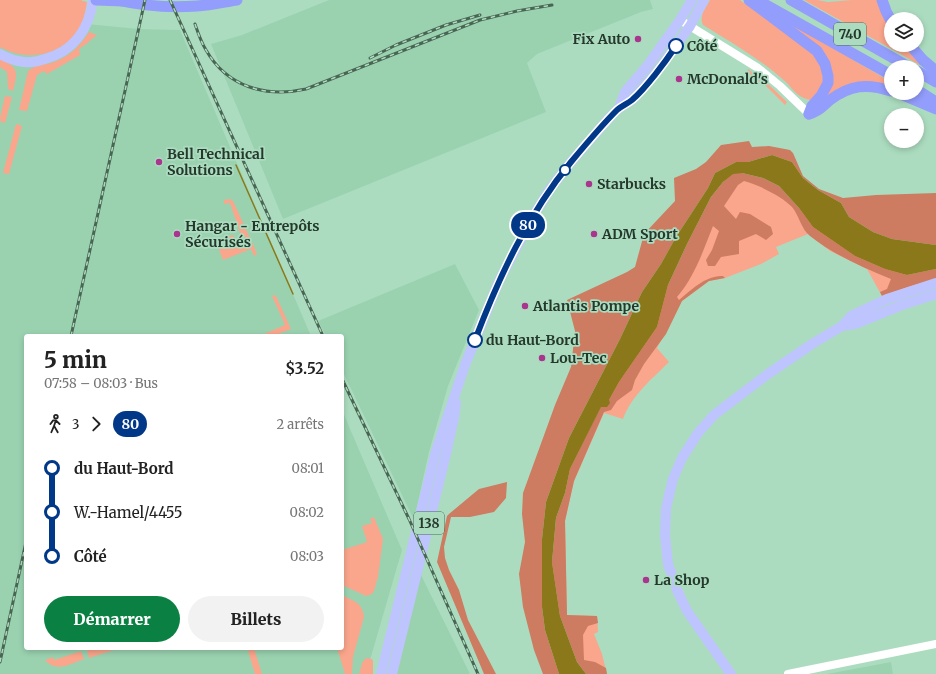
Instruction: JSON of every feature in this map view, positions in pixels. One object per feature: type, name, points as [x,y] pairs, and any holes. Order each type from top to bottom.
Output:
[{"type":"highway","points":[[96,0],[120,1],[170,7],[205,6],[237,0]]},
{"type":"highway","points":[[749,0],[817,51],[825,64],[828,83],[821,96],[812,106],[809,114]]},
{"type":"highway","name":"740","points":[[757,0],[884,71]]},
{"type":"highway","name":"740","points":[[791,0],[897,60]]},
{"type":"highway","points":[[882,0],[886,12]]},
{"type":"highway","points":[[916,52],[936,71]]},
{"type":"highway","points":[[924,75],[936,82]]},
{"type":"highway","points":[[809,114],[819,110],[836,96],[850,88],[867,86],[884,90]]},
{"type":"highway","points":[[924,94],[936,102]]},
{"type":"highway","points":[[915,100],[936,109]]},
{"type":"main road","points":[[0,54],[23,62],[31,62],[65,51],[74,44],[84,30],[93,0]]},
{"type":"main road","name":"138","points":[[619,108],[625,92],[648,65],[680,20],[692,0]]},
{"type":"main road","name":"138","points":[[381,674],[436,450],[479,329],[499,281],[532,218],[547,194],[570,163],[619,108],[632,100],[670,56],[690,26],[704,0]]},
{"type":"main road","points":[[731,674],[687,611],[673,580],[666,554],[665,526],[668,498],[673,479],[690,445],[702,428],[714,415],[768,374],[842,326],[851,316],[876,303],[905,292],[936,283]]},
{"type":"main road","points":[[842,326],[855,324],[890,309],[936,294]]},
{"type":"main road","name":"138","points":[[392,674],[454,418],[458,387]]},
{"type":"street","points":[[680,20],[758,68],[780,86],[809,114]]},
{"type":"street","points":[[788,674],[936,644]]},
{"type":"shaded area","points":[[0,0],[34,0],[87,24],[139,29],[180,30],[310,334],[24,334],[24,650],[344,650],[344,415],[402,550],[366,674],[0,674]]},
{"type":"shaded area","points":[[0,0],[80,0],[87,2],[83,21],[68,41],[48,53],[24,55],[0,47]]},
{"type":"shaded area","points":[[329,0],[650,0],[653,9],[641,12],[537,54],[527,63],[546,112],[283,219],[211,44],[242,35]]},
{"type":"shaded area","points":[[710,0],[740,0],[808,48],[823,63],[823,87],[811,100],[804,98],[767,67],[703,25],[702,15]]},
{"type":"shaded area","points":[[804,0],[828,2],[879,0],[884,13],[884,45]]},
{"type":"shaded area","points":[[790,23],[884,78],[884,85],[827,99],[831,76]]},
{"type":"shaded area","points":[[89,32],[97,35],[79,49],[80,55],[47,74],[44,71],[37,75],[27,111],[19,110],[28,71],[36,66],[57,61],[68,55],[78,47]]},
{"type":"shaded area","points":[[897,52],[912,52],[919,60],[911,60]]},
{"type":"shaded area","points":[[0,59],[11,65],[16,71],[13,91],[8,89],[7,72],[0,67]]},
{"type":"shaded area","points":[[748,69],[769,85],[787,102],[785,105],[767,87],[747,72]]},
{"type":"shaded area","points":[[5,96],[12,97],[5,123],[1,122],[0,118]]},
{"type":"shaded area","points":[[16,124],[22,126],[9,174],[3,173]]},
{"type":"shaded area","points":[[749,141],[752,147],[769,146],[790,150],[793,153],[803,176],[819,189],[843,198],[876,195],[936,193],[936,245],[892,239],[873,232],[849,217],[841,203],[818,190],[803,178],[792,162],[772,155],[748,162],[736,162],[715,173],[708,188],[642,292],[620,339],[569,438],[546,502],[542,539],[542,607],[545,630],[559,674],[543,674],[534,650],[523,607],[519,574],[525,542],[522,514],[523,493],[555,405],[571,367],[575,331],[567,300],[635,267],[644,234],[675,201],[674,178],[696,169],[706,162],[721,145]]},
{"type":"shaded area","points":[[772,155],[792,162],[803,178],[818,190],[841,203],[849,217],[873,232],[892,239],[936,245],[936,269],[907,275],[885,269],[855,256],[813,227],[799,208],[779,186],[763,178],[742,173],[733,174],[723,182],[711,197],[668,285],[657,327],[619,382],[609,400],[610,403],[607,407],[601,407],[570,469],[565,493],[556,518],[552,562],[560,616],[577,662],[586,674],[559,674],[545,630],[542,607],[542,539],[546,502],[569,438],[620,339],[642,292],[708,188],[715,173],[736,162],[748,162]]},
{"type":"shaded area","points":[[733,173],[742,173],[763,178],[779,186],[799,208],[813,227],[855,256],[885,269],[907,275],[936,269],[936,279],[882,296],[880,292],[887,289],[891,279],[849,260],[819,243],[807,233],[792,207],[776,195],[763,188],[744,181],[738,185],[724,206],[736,219],[740,212],[750,214],[771,227],[773,234],[766,240],[756,234],[739,241],[739,254],[721,257],[715,266],[708,266],[706,260],[712,250],[719,231],[713,226],[694,272],[677,297],[679,300],[699,284],[711,278],[723,276],[725,278],[709,281],[682,301],[666,334],[644,364],[635,380],[632,390],[617,401],[611,410],[604,412],[574,481],[565,521],[567,615],[597,616],[598,623],[588,626],[583,635],[584,660],[595,662],[606,668],[607,674],[586,674],[577,662],[560,616],[552,562],[556,518],[565,493],[570,469],[601,406],[609,400],[619,382],[657,327],[668,285],[687,244],[711,197],[723,182]]},
{"type":"shaded area","points":[[742,173],[907,275],[936,269],[936,280],[882,296],[867,269],[830,251],[808,234],[776,247],[779,254],[761,264],[725,278],[709,281],[682,301],[657,348],[669,362],[631,402],[623,419],[604,413],[574,481],[565,521],[567,615],[597,616],[598,632],[594,634],[602,654],[607,674],[586,674],[560,616],[552,562],[570,469],[668,285]]},
{"type":"shaded area","points":[[230,199],[233,201],[250,238],[246,239],[244,235],[241,236],[230,203],[224,204],[224,200]]},
{"type":"shaded area","points":[[233,235],[237,242],[241,244],[252,242],[257,254],[254,256],[251,249],[223,260],[218,247],[228,244],[226,237]]},
{"type":"shaded area","points":[[455,264],[479,310],[448,386],[429,452],[414,520],[344,374],[344,334],[325,334],[318,321]]},
{"type":"shaded area","points":[[272,296],[276,296],[291,329],[278,334],[264,334],[285,325]]},
{"type":"shaded area","points":[[507,482],[506,498],[494,512],[470,517],[451,517],[444,547],[445,558],[459,590],[468,620],[496,674],[484,674],[437,562],[447,516],[479,489]]},
{"type":"shaded area","points":[[374,517],[383,539],[378,577],[374,591],[372,594],[366,596],[344,586],[344,549],[367,542],[362,526],[372,523],[370,519]]},
{"type":"shaded area","points":[[418,566],[422,577],[470,674],[392,674]]},
{"type":"shaded area","points":[[344,596],[360,605],[364,617],[353,657],[352,674],[345,674],[338,650],[344,650]]},
{"type":"shaded area","points":[[87,650],[114,650],[89,658]]},
{"type":"shaded area","points":[[255,650],[262,674],[255,674],[248,651]]},
{"type":"shaded area","points":[[81,651],[84,659],[69,665],[59,667],[54,666],[45,660],[53,657],[54,660]]},
{"type":"shaded area","points":[[366,658],[372,659],[373,661],[373,674],[359,674],[362,663]]},
{"type":"shaded area","points":[[891,662],[893,674],[827,674]]},
{"type":"waterway","points":[[236,165],[293,294]]},
{"type":"railway","points":[[71,334],[145,0]]},
{"type":"railway","points":[[170,0],[322,334]]},
{"type":"railway","points":[[195,24],[206,50],[215,63],[225,73],[236,81],[249,87],[276,92],[306,89],[480,20],[517,11],[552,5]]},
{"type":"railway","points":[[370,58],[396,45],[446,25],[480,15]]},
{"type":"railway","points":[[344,383],[409,519],[478,674]]},
{"type":"railway","points":[[0,662],[24,551]]},
{"type":"bus line","name":"80","points":[[475,340],[499,281],[532,218],[546,196],[565,169],[619,108],[632,100],[644,87],[670,56],[676,46]]},
{"type":"place","name":"Fix Auto","points":[[638,39]]},
{"type":"place","name":"Côté","points":[[676,46]]},
{"type":"place","name":"McDonald's","points":[[679,79]]},
{"type":"place","name":"Bell Technical Solutions","points":[[159,162]]},
{"type":"place","name":"Starbucks","points":[[589,184]]},
{"type":"place","name":"Hangar - Entrepôts Sécurisés","points":[[177,234]]},
{"type":"place","name":"ADM Sport","points":[[594,234]]},
{"type":"place","name":"Atlantis Pompe","points":[[525,306]]},
{"type":"place","name":"du Haut-Bord","points":[[475,340]]},
{"type":"place","name":"Lou-Tec","points":[[542,358]]},
{"type":"place","name":"La Shop","points":[[646,580]]}]
